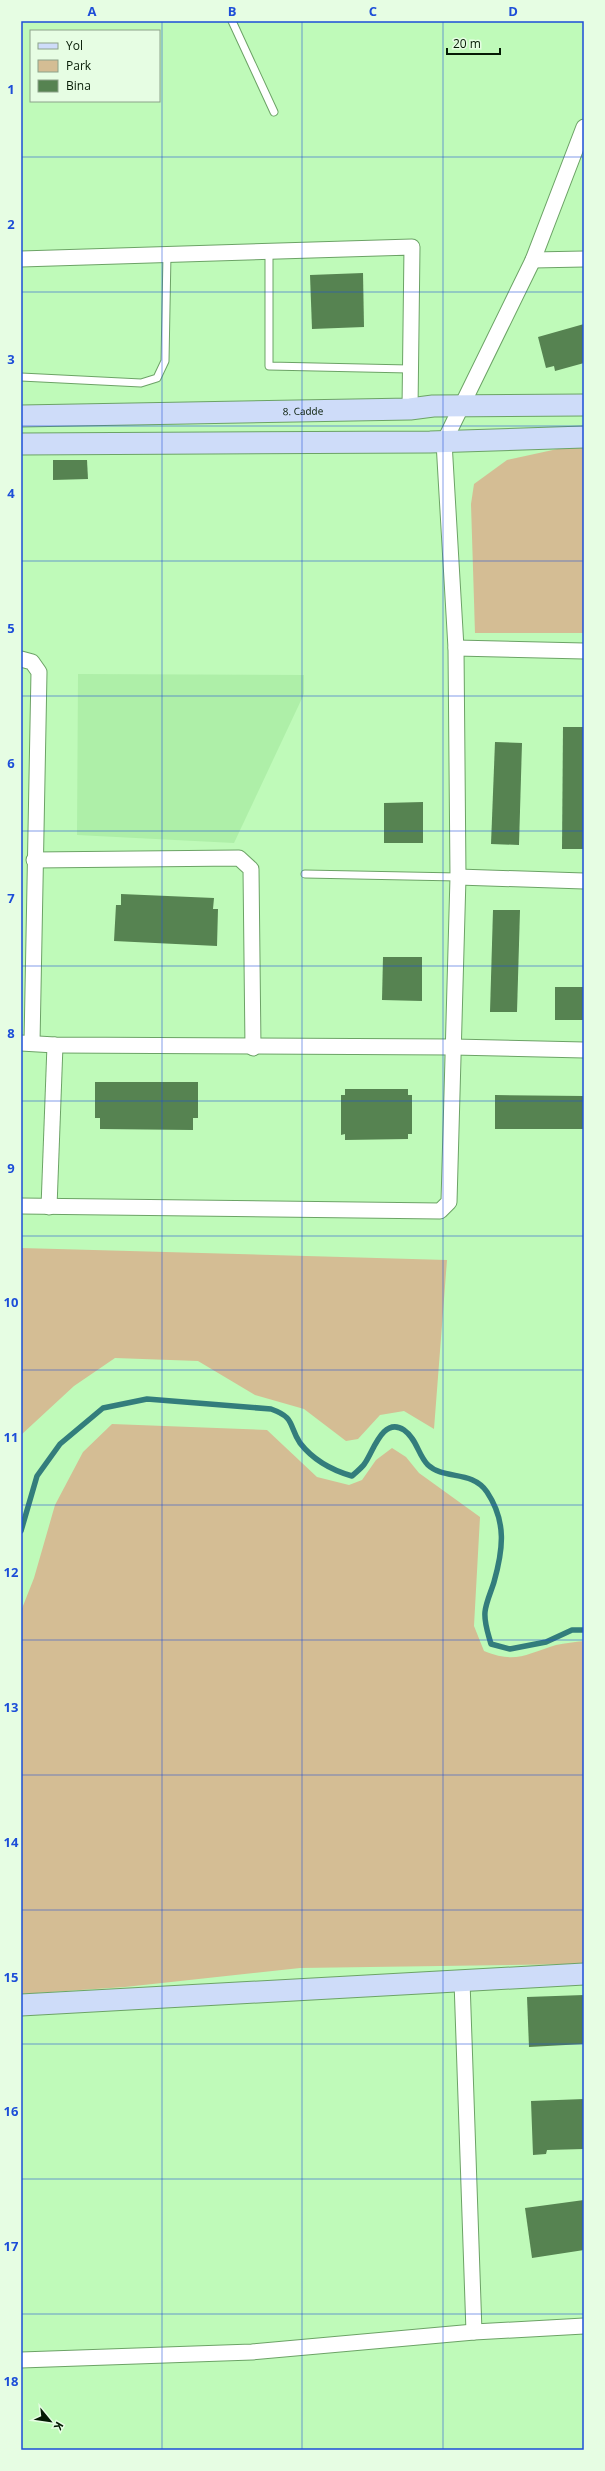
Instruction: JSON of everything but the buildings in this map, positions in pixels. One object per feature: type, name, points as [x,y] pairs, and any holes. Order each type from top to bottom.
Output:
[{"type":"street","points":[[21,1206],[440,1211],[449,1202],[458,877],[456,648],[444,442],[463,406],[533,260],[584,126]]},
{"type":"street","points":[[21,259],[412,247],[409,369],[410,409]]},
{"type":"street","points":[[533,260],[584,259]]},
{"type":"street","name":"8. Cadde","points":[[21,416],[410,409],[433,406],[584,405]]},
{"type":"street","points":[[21,444],[444,442],[584,437]]},
{"type":"street","points":[[456,648],[584,651]]},
{"type":"street","points":[[21,659],[32,662],[39,672],[34,860],[26,1043],[54,1045],[253,1048],[453,1047],[584,1050]]},
{"type":"street","points":[[34,860],[239,858],[251,869],[253,1048]]},
{"type":"street","points":[[458,877],[584,881]]},
{"type":"street","points":[[49,1207],[54,1045]]},
{"type":"street","points":[[21,2005],[584,1974]]},
{"type":"street","points":[[462,1981],[474,2332]]},
{"type":"street","points":[[21,2360],[252,2352],[474,2332],[584,2326]]},
{"type":"lane","points":[[232,21],[274,112]]},
{"type":"lane","points":[[269,252],[269,366],[409,369]]},
{"type":"lane","points":[[21,376],[140,383],[157,378],[165,361],[167,254]]},
{"type":"lane","points":[[305,874],[458,877]]},
{"type":"shaded area","points":[[78,674],[304,675],[304,694],[234,843],[77,835]]},
{"type":"green space","points":[[562,448],[584,448],[584,633],[475,633],[471,504],[474,484],[507,460]]},
{"type":"green space","points":[[21,1248],[447,1260],[434,1429],[404,1411],[380,1415],[358,1439],[346,1441],[304,1409],[255,1395],[198,1361],[115,1358],[74,1386],[21,1435]]},
{"type":"green space","points":[[112,1424],[267,1430],[317,1477],[349,1485],[362,1480],[376,1460],[392,1448],[406,1457],[419,1473],[480,1517],[474,1626],[484,1651],[495,1655],[513,1657],[556,1645],[584,1641],[584,1964],[300,1968],[125,1987],[21,1994],[21,1611],[34,1578],[55,1505],[83,1452]]},
{"type":"waterway","points":[[21,1531],[37,1476],[60,1444],[103,1408],[147,1399],[271,1409],[279,1412],[288,1419],[300,1443],[317,1460],[330,1468],[352,1476],[364,1465],[375,1444],[385,1431],[390,1428],[397,1427],[404,1430],[412,1438],[422,1457],[428,1465],[435,1470],[466,1478],[481,1485],[487,1492],[498,1514],[501,1536],[500,1559],[486,1604],[485,1612],[486,1624],[491,1644],[510,1649],[546,1642],[572,1630],[584,1630]]}]
